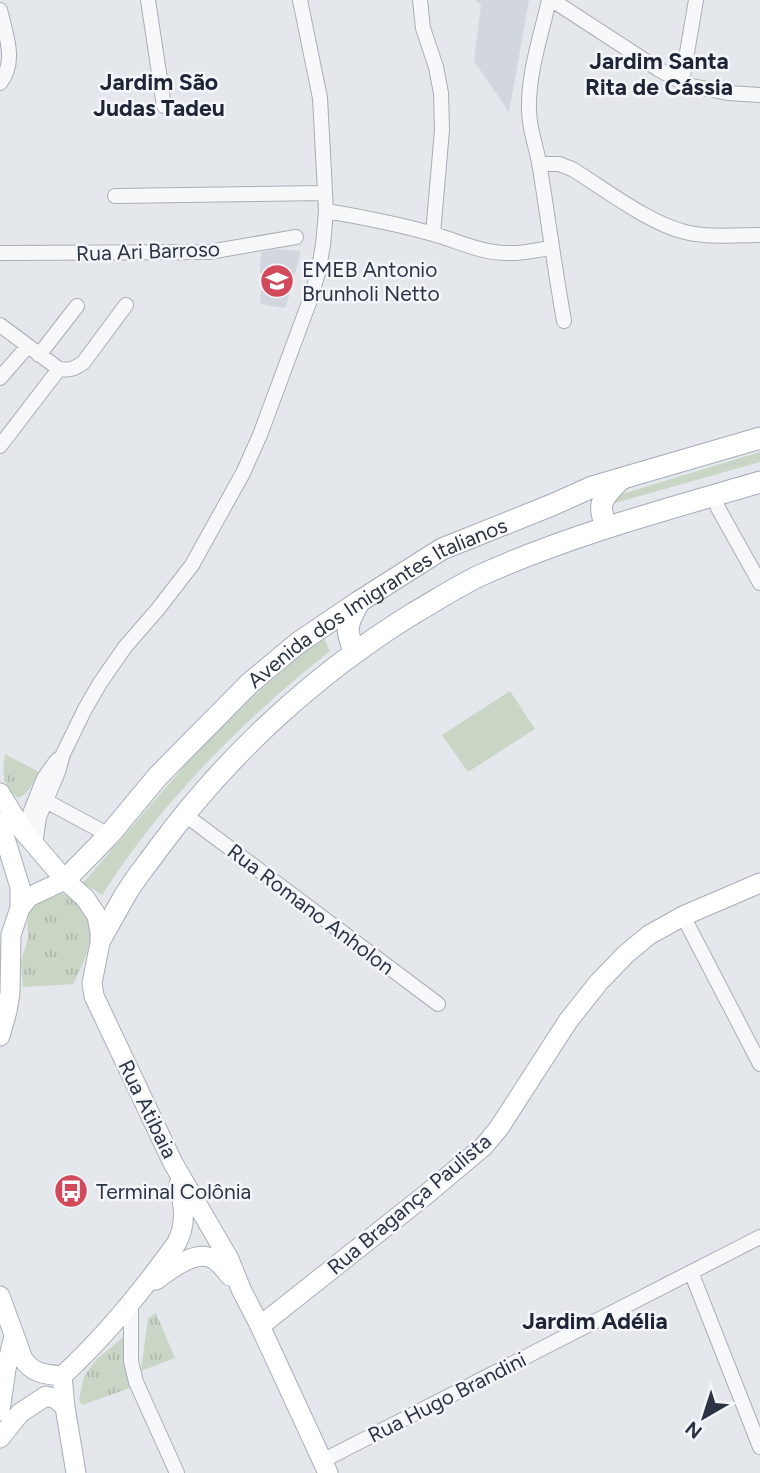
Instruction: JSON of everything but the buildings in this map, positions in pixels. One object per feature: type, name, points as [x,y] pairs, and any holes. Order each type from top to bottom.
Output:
[{"type":"main road","name":"Avenida dos Imigrantes Italianos","points":[[65,880],[109,835],[158,776],[250,683],[298,643],[360,601],[442,549],[592,486],[760,438]]},
{"type":"main road","points":[[607,527],[600,508],[602,501],[621,479]]},
{"type":"main road","name":"Avenida dos Imigrantes Italianos","points":[[101,938],[128,891],[184,814],[256,737],[355,652],[475,578],[607,527],[760,482]]},
{"type":"main road","points":[[355,652],[348,636],[348,626],[360,601]]},
{"type":"main road","name":"Rua Atibaia","points":[[0,793],[29,838],[65,880],[85,898],[97,916],[101,938],[92,983],[94,996],[173,1163],[229,1259],[325,1467]]},
{"type":"main road","points":[[0,822],[20,887]]},
{"type":"main road","points":[[20,908],[20,887],[29,838]]},
{"type":"main road","points":[[0,1036],[10,993],[5,933],[29,897],[65,880]]},
{"type":"main road","name":"Rua Bragança Paulista","points":[[260,1326],[484,1146],[499,1128],[568,1021],[598,982],[626,954],[649,935],[683,916],[760,883]]},
{"type":"main road","points":[[0,1296],[27,1366],[40,1374],[62,1376],[136,1297],[182,1234],[183,1211],[173,1163]]},
{"type":"main road","points":[[136,1297],[172,1268],[200,1256],[208,1256],[217,1261],[241,1289]]},
{"type":"main road","points":[[0,1411],[6,1369],[15,1335]]},
{"type":"main road","points":[[62,1376],[76,1473]]},
{"type":"main road","points":[[0,1438],[20,1413],[46,1396],[56,1399],[65,1407]]},
{"type":"street","points":[[148,0],[164,106]]},
{"type":"street","points":[[29,838],[36,829],[63,754],[100,682],[125,647],[179,583],[243,473],[260,435],[310,300],[323,246],[326,211],[320,98],[300,0]]},
{"type":"street","points":[[420,0],[423,28],[436,67],[441,93],[442,130],[433,234]]},
{"type":"street","points":[[565,321],[539,164],[531,132],[529,100],[530,81],[550,0],[682,82],[728,93],[760,95]]},
{"type":"street","points":[[682,82],[696,0]]},
{"type":"street","points":[[0,10],[9,47],[10,64],[0,83]]},
{"type":"street","points":[[539,164],[559,164],[572,169],[648,217],[686,233],[760,234]]},
{"type":"street","points":[[115,196],[325,193]]},
{"type":"street","points":[[326,211],[370,218],[496,252],[525,253],[551,248]]},
{"type":"street","name":"Rua Ari Barroso","points":[[0,253],[209,252],[296,237]]},
{"type":"street","points":[[0,325],[59,369],[73,369],[83,363],[126,305]]},
{"type":"street","points":[[0,378],[33,350],[76,306]]},
{"type":"street","points":[[0,446],[59,369]]},
{"type":"street","points":[[714,495],[718,509],[760,583]]},
{"type":"street","points":[[29,838],[44,778],[63,754]]},
{"type":"street","points":[[46,801],[109,835]]},
{"type":"street","name":"Rua Romano Anholon","points":[[184,814],[439,1004]]},
{"type":"street","points":[[683,916],[760,1064]]},
{"type":"street","name":"Rua Hugo Brandini","points":[[325,1467],[760,1237]]},
{"type":"street","points":[[691,1272],[760,1447]]},
{"type":"street","points":[[136,1297],[131,1361],[136,1382],[177,1473]]},
{"type":"shaded area","points":[[475,0],[529,0],[509,112],[474,61],[481,5]]},
{"type":"shaded area","name":"EMEB Antonio Brunholi Netto","points":[[276,249],[301,251],[286,307],[283,308],[260,304],[261,252]]},
{"type":"green space","points":[[760,452],[760,462],[615,503],[612,497]]},
{"type":"green space","points":[[323,636],[330,651],[266,705],[206,764],[151,827],[102,895],[83,883],[195,754],[255,695]]},
{"type":"green space","points":[[510,691],[535,729],[468,772],[442,735]]},
{"type":"green space","points":[[5,754],[39,772],[33,784],[18,798],[4,779]]},
{"type":"green space","points":[[52,892],[76,899],[88,908],[92,925],[89,946],[73,984],[23,987],[21,962],[28,938],[27,907]]},
{"type":"green space","points":[[156,1313],[175,1358],[141,1371],[148,1318]]},
{"type":"green space","points":[[129,1332],[127,1353],[130,1388],[82,1405],[79,1400],[84,1376],[96,1360]]},
{"type":"place","name":"EMEB Antonio Brunholi Netto","points":[[277,281]]},
{"type":"place","name":"Terminal Colônia","points":[[71,1191]]},
{"type":"district","name":"Jardim Santa Rita de Cássia","points":[[659,74]]},
{"type":"district","name":"Jardim São Judas Tadeu","points":[[159,95]]},
{"type":"district","name":"Jardim Adélia","points":[[595,1321]]}]
